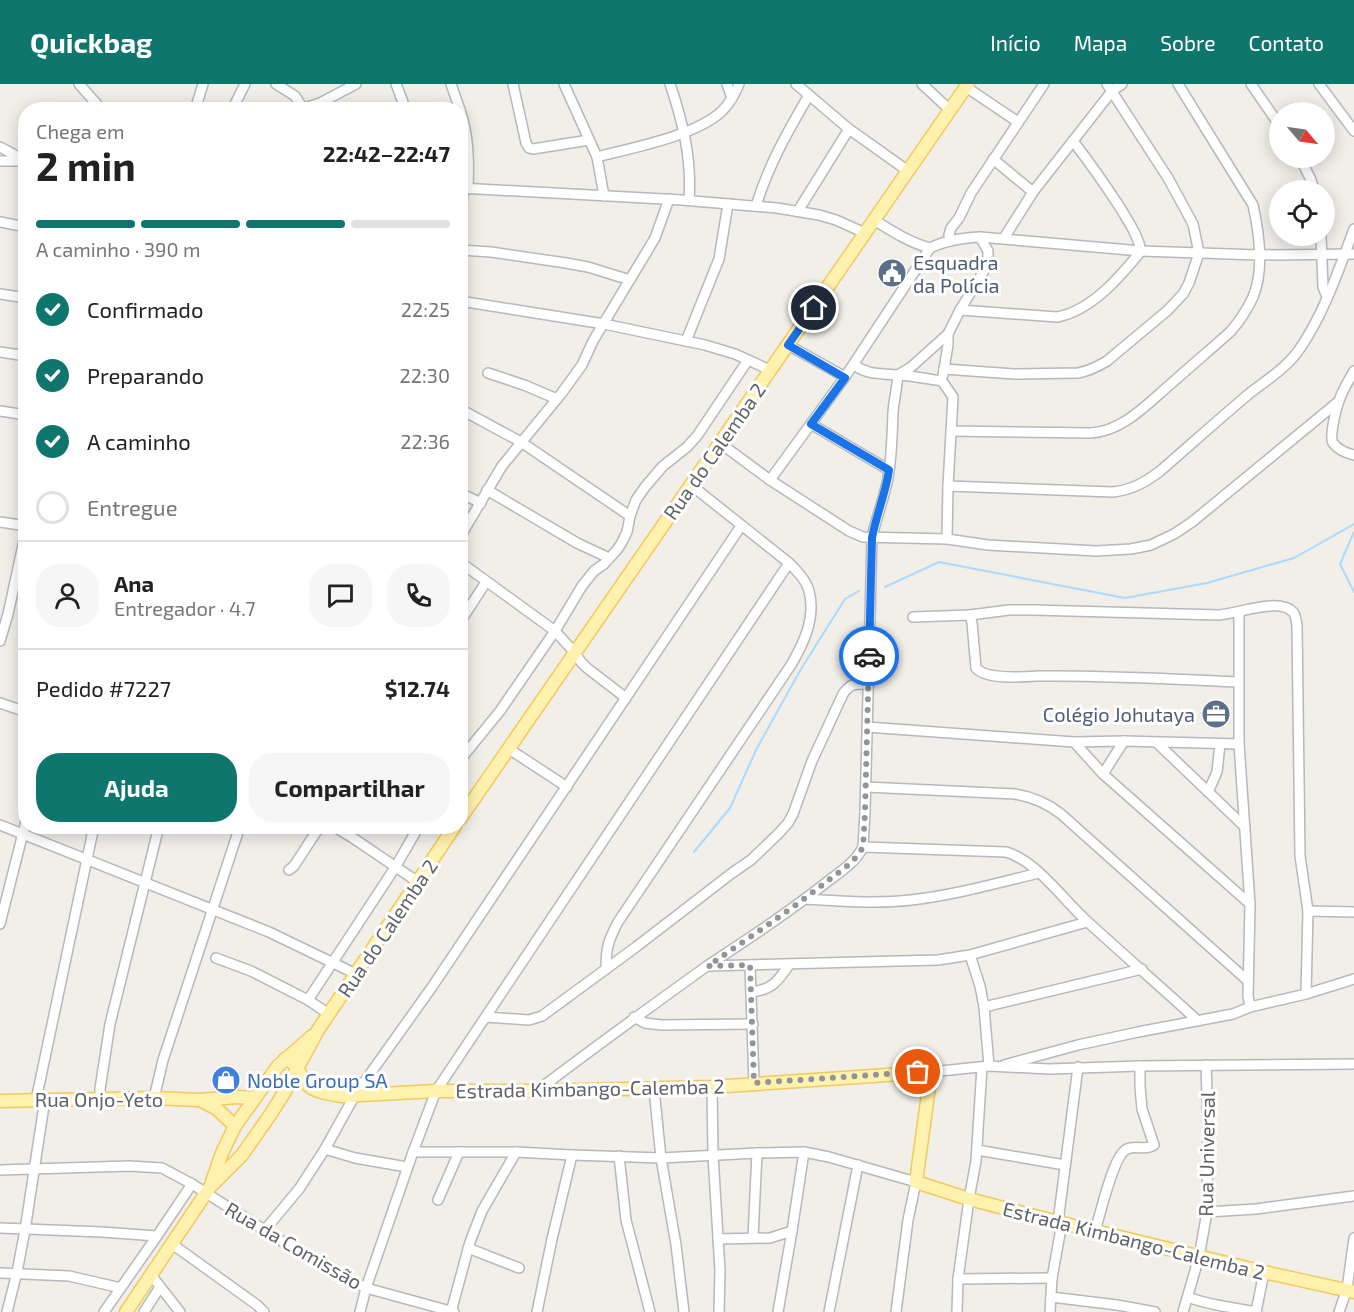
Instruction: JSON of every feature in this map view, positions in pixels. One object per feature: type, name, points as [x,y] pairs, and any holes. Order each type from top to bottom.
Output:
[{"type":"main road","name":"Rua do Calemba 2","points":[[468,808],[967,85]]},
{"type":"main road","name":"Rua do Calemba 2","points":[[126,1312],[208,1190],[242,1155],[284,1093],[318,1030],[450,834]]},
{"type":"main road","name":"Rua do Calemba 2","points":[[208,1190],[235,1126],[285,1059],[318,1030]]},
{"type":"main road","points":[[285,1059],[298,1066],[308,1085],[317,1090]]},
{"type":"main road","name":"Estrada Kimbango-Calemba 2","points":[[284,1093],[317,1090],[355,1095],[436,1091],[654,1089],[931,1072]]},
{"type":"main road","points":[[916,1182],[931,1072]]},
{"type":"main road","name":"Rua Onjo-Yeto","points":[[0,1101],[255,1098]]},
{"type":"main road","points":[[199,1100],[217,1109],[235,1126]]},
{"type":"main road","points":[[225,1146],[232,1152],[242,1155]]},
{"type":"main road","name":"Estrada Kimbango-Calemba 2","points":[[916,1182],[969,1199],[1095,1231],[1351,1291]]},
{"type":"street","points":[[79,84],[95,102]]},
{"type":"street","points":[[88,95],[91,84]]},
{"type":"street","points":[[197,102],[203,84]]},
{"type":"street","points":[[236,102],[245,84]]},
{"type":"street","points":[[276,84],[291,87],[299,102]]},
{"type":"street","points":[[322,102],[356,84]]},
{"type":"street","points":[[396,84],[403,102]]},
{"type":"street","points":[[451,84],[457,102]]},
{"type":"street","points":[[513,84],[529,148],[589,140]]},
{"type":"street","points":[[564,84],[597,157],[604,196]]},
{"type":"street","points":[[670,84],[684,133],[690,170],[688,200]]},
{"type":"street","points":[[727,84],[732,98]]},
{"type":"street","points":[[597,157],[684,133],[723,110],[739,84]]},
{"type":"street","points":[[796,84],[849,129],[908,171]]},
{"type":"street","points":[[922,84],[950,110]]},
{"type":"street","points":[[950,240],[951,228],[971,193],[1044,84]]},
{"type":"street","points":[[1004,238],[1033,192],[1109,87],[1122,84]]},
{"type":"street","points":[[951,431],[1101,432],[1126,420],[1143,408],[1230,332],[1239,321],[1254,296],[1258,277],[1257,225],[1253,205],[1178,84]]},
{"type":"street","points":[[1251,84],[1269,110]]},
{"type":"street","points":[[1319,84],[1354,131]]},
{"type":"street","points":[[967,85],[1018,122]]},
{"type":"street","points":[[944,369],[1014,374],[1078,372],[1097,368],[1168,310],[1190,283],[1199,253],[1193,224],[1168,177],[1109,87]]},
{"type":"street","points":[[756,206],[771,163],[809,95]]},
{"type":"street","points":[[798,211],[849,129]]},
{"type":"street","points":[[1072,141],[1095,170],[1134,231],[1141,251]]},
{"type":"street","points":[[0,147],[18,157]]},
{"type":"street","points":[[993,159],[1033,192]]},
{"type":"street","points":[[0,161],[18,161]]},
{"type":"street","points":[[468,189],[688,200],[756,206],[798,211],[836,220],[865,233]]},
{"type":"street","points":[[468,524],[502,466],[582,365],[655,238],[669,199]]},
{"type":"street","points":[[686,341],[719,259],[728,204]]},
{"type":"street","points":[[874,220],[901,236],[930,248],[950,240],[980,237],[1141,251],[1259,255],[1349,254]]},
{"type":"street","points":[[0,222],[18,225]]},
{"type":"street","points":[[948,486],[1113,492],[1125,491],[1137,486],[1159,472],[1291,360],[1301,347],[1349,254],[1354,229]]},
{"type":"street","points":[[537,1090],[634,1017],[805,899],[856,858],[863,847],[872,538],[884,498],[889,470],[898,375],[948,334],[988,264],[988,251],[980,237]]},
{"type":"street","points":[[1322,246],[1323,287],[1328,297]]},
{"type":"street","points":[[770,480],[854,365],[930,248]]},
{"type":"street","points":[[468,250],[588,267],[630,280]]},
{"type":"street","points":[[960,310],[1057,317],[1067,315],[1086,306],[1110,286],[1141,251]]},
{"type":"street","points":[[0,294],[18,297]]},
{"type":"street","points":[[468,302],[604,324],[686,341],[735,354],[770,370]]},
{"type":"street","points":[[947,539],[953,397],[942,381],[948,334]]},
{"type":"street","points":[[788,345],[845,378]]},
{"type":"street","points":[[0,352],[18,355]]},
{"type":"street","points":[[468,750],[500,711],[555,631],[582,586],[621,544],[627,532],[636,500],[653,476],[697,436],[748,360]]},
{"type":"street","points":[[854,365],[871,373],[942,381]]},
{"type":"street","points":[[1354,371],[1338,402],[1331,433],[1331,440],[1338,448],[1354,455]]},
{"type":"street","points":[[488,373],[557,399]]},
{"type":"street","points":[[720,444],[770,480],[849,531],[863,537],[947,539],[988,545],[1096,551],[1131,549],[1151,545],[1192,522],[1338,402]]},
{"type":"street","points":[[0,411],[18,414]]},
{"type":"street","points":[[468,413],[521,442],[630,516]]},
{"type":"street","points":[[811,424],[889,470]]},
{"type":"street","points":[[606,969],[609,939],[618,922],[779,683],[804,641],[810,618],[809,591],[799,573],[691,485]]},
{"type":"street","points":[[488,490],[577,543],[609,558]]},
{"type":"street","points":[[468,497],[481,503]]},
{"type":"street","points":[[0,522],[18,525]]},
{"type":"street","points":[[264,1231],[299,1189],[325,1149],[355,1095],[432,987],[741,526]]},
{"type":"street","points":[[360,1312],[407,1167],[436,1091],[789,563]]},
{"type":"street","points":[[0,641],[18,568]]},
{"type":"street","points":[[468,568],[555,631],[587,668],[626,698]]},
{"type":"street","points":[[468,610],[486,582]]},
{"type":"street","points":[[913,617],[970,615],[1009,610],[1219,615],[1239,612],[1247,608],[1278,606],[1292,611],[1297,626],[1300,856],[1308,910],[1306,994]]},
{"type":"street","points":[[1239,612],[1239,744],[1250,904],[1248,981],[1250,1007]]},
{"type":"street","points":[[970,615],[974,634],[976,668],[981,673],[1011,677],[1076,676],[1238,682]]},
{"type":"street","points":[[486,1017],[522,1020],[536,1018],[550,1011],[751,860],[779,833],[793,814],[812,762],[843,694],[852,685],[868,684]]},
{"type":"street","points":[[0,703],[18,709]]},
{"type":"street","points":[[867,727],[1074,742],[1239,744]]},
{"type":"street","points":[[1103,774],[1124,741]]},
{"type":"street","points":[[1074,742],[1103,774],[1250,904]]},
{"type":"street","points":[[1156,742],[1245,827]]},
{"type":"street","points":[[1208,792],[1216,772],[1220,744]]},
{"type":"street","points":[[509,749],[567,787]]},
{"type":"street","points":[[866,787],[1015,794],[1034,798],[1048,805],[1061,814],[1248,981]]},
{"type":"street","points":[[0,825],[18,833]]},
{"type":"street","points":[[7,1312],[26,1230],[35,1169],[41,1100],[92,834]]},
{"type":"street","points":[[100,1099],[110,1024],[157,834]]},
{"type":"street","points":[[154,1098],[163,1060],[237,834]]},
{"type":"street","points":[[289,870],[315,834]]},
{"type":"street","points":[[346,834],[418,882]]},
{"type":"street","points":[[308,1000],[414,834]]},
{"type":"street","points":[[0,924],[23,835],[269,932],[356,974]]},
{"type":"street","points":[[863,847],[1006,852],[1019,857],[1039,873],[1087,922],[1198,1021]]},
{"type":"street","points":[[805,899],[872,902],[910,900],[973,889],[1039,873]]},
{"type":"street","points":[[1308,910],[1354,912]]},
{"type":"street","points":[[708,966],[938,960],[970,955],[1087,922]]},
{"type":"street","points":[[957,1312],[958,1279],[990,1067],[984,1006],[970,955]]},
{"type":"street","points":[[216,958],[251,970],[308,1000],[329,1014]]},
{"type":"street","points":[[751,992],[772,986],[789,964]]},
{"type":"street","points":[[750,965],[754,1083]]},
{"type":"street","points":[[984,1006],[1142,969]]},
{"type":"street","points":[[990,1067],[1138,1032],[1233,1014],[1250,1007],[1306,994],[1354,978]]},
{"type":"street","points":[[634,1017],[645,1023],[661,1025],[753,1024]]},
{"type":"street","points":[[1048,1053],[1049,1069]]},
{"type":"street","points":[[931,1072],[990,1067],[1049,1069],[1354,1064]]},
{"type":"street","name":"Rua Universal","points":[[1183,1312],[1199,1257],[1207,1212],[1206,1065]]},
{"type":"street","points":[[1095,1231],[1109,1180],[1122,1153],[1126,1149],[1148,1148],[1154,1145],[1142,1109],[1140,1066]]},
{"type":"street","points":[[1050,1312],[1078,1067]]},
{"type":"street","points":[[712,1087],[712,1155],[720,1271],[720,1312]]},
{"type":"street","points":[[654,1089],[684,1312]]},
{"type":"street","points":[[325,1149],[355,1158],[407,1167]]},
{"type":"street","points":[[976,1150],[1065,1166]]},
{"type":"street","name":"Estrada Kimbango-Calemba 2","points":[[413,1152],[516,1152],[662,1158],[804,1152],[916,1182]]},
{"type":"street","points":[[438,1200],[459,1152]]},
{"type":"street","points":[[452,1312],[468,1248],[482,1211],[516,1152]]},
{"type":"street","points":[[778,1312],[804,1152]]},
{"type":"street","points":[[753,1237],[757,1153]]},
{"type":"street","points":[[537,1312],[572,1155]]},
{"type":"street","points":[[618,1156],[626,1220],[650,1312]]},
{"type":"street","points":[[829,1312],[858,1165]]},
{"type":"street","name":"Rua da Comissão","points":[[0,1170],[129,1166],[162,1168],[208,1190],[264,1231],[330,1270],[366,1288],[452,1312]]},
{"type":"street","points":[[896,1312],[908,1220],[916,1182]]},
{"type":"street","points":[[104,1312],[192,1184]]},
{"type":"street","points":[[1207,1212],[1256,1209],[1354,1196]]},
{"type":"street","points":[[0,1228],[157,1236]]},
{"type":"street","points":[[718,1239],[770,1238],[792,1231]]},
{"type":"street","points":[[1340,1312],[1351,1291],[1354,1238]]},
{"type":"street","points":[[172,1244],[264,1312]]},
{"type":"street","points":[[468,1248],[519,1268]]},
{"type":"street","points":[[1188,1297],[1213,1305],[1256,1312],[1263,1272]]},
{"type":"street","points":[[0,1273],[69,1276],[121,1288]]},
{"type":"street","points":[[151,1275],[180,1312]]},
{"type":"street","points":[[958,1279],[1053,1278]]},
{"type":"street","points":[[144,1312],[160,1287]]},
{"type":"street","points":[[1051,1297],[1155,1312]]},
{"type":"waterway","points":[[885,587],[939,562],[1125,598],[1207,583],[1294,558],[1354,524]]},
{"type":"waterway","points":[[1354,532],[1340,564],[1354,592]]},
{"type":"waterway","points":[[694,852],[730,808],[757,748],[801,669],[845,599],[859,591]]},
{"type":"way so far","points":[[869,656],[862,850],[856,858],[805,899],[708,966],[750,965],[754,1083],[918,1072]]},
{"type":"place","name":"Esquadra da Polícia","points":[[892,273]]},
{"type":"place","name":"Colégio Johutaya","points":[[1216,714]]},
{"type":"place","name":"Noble Group SA","points":[[226,1080]]},
{"type":"route","points":[[814,308],[788,345],[845,378],[811,424],[889,470],[884,498],[872,538],[869,656]]}]
